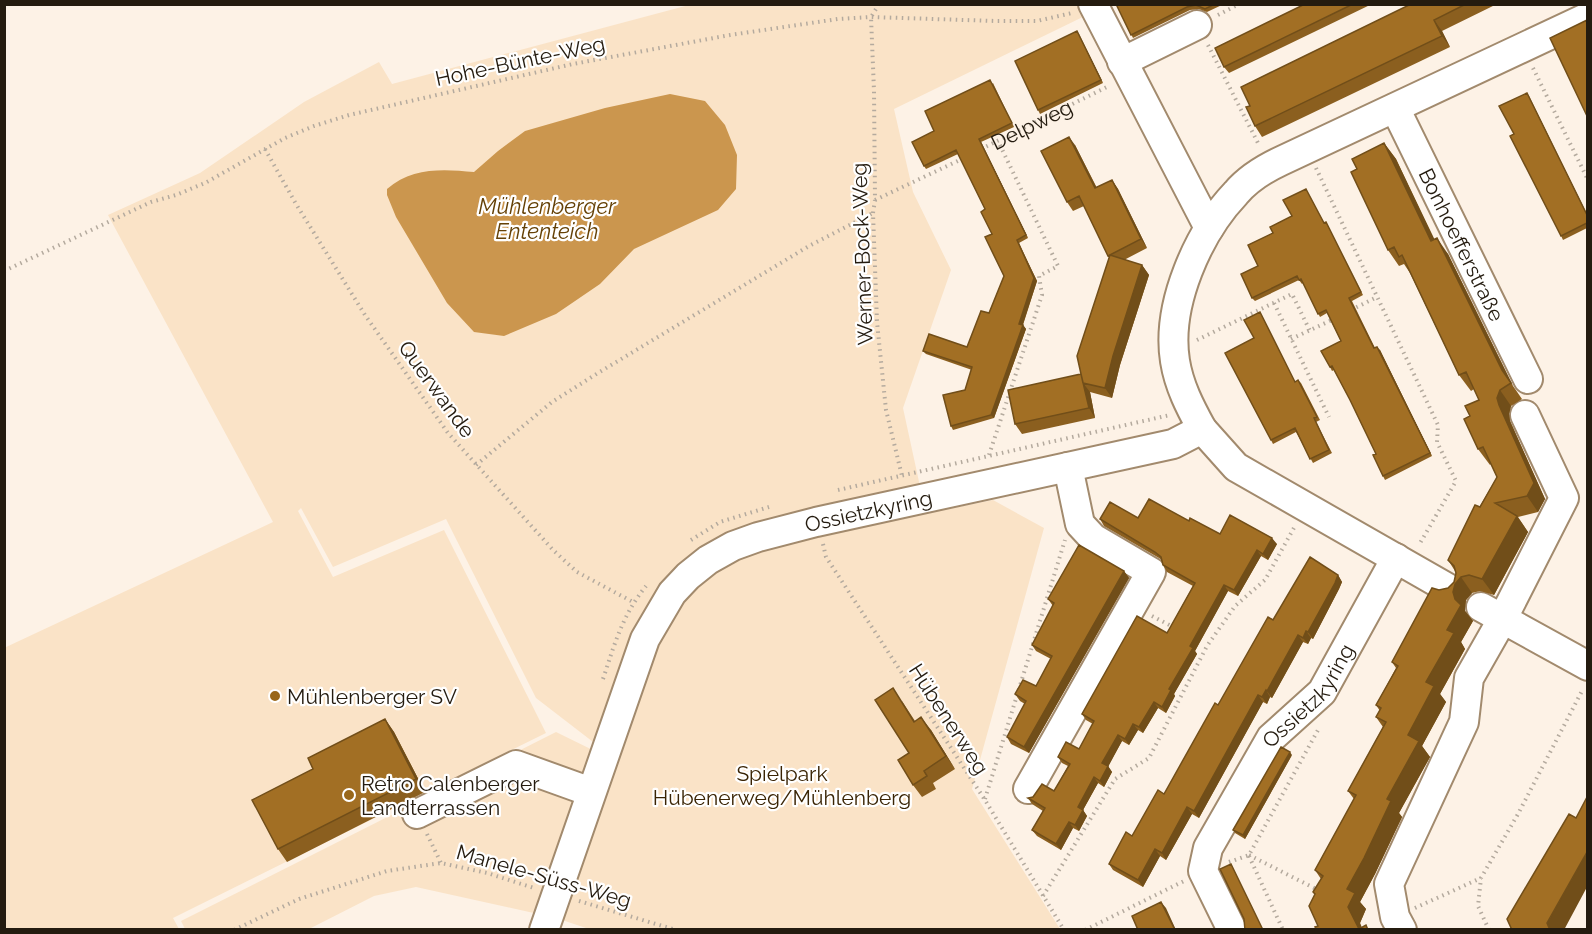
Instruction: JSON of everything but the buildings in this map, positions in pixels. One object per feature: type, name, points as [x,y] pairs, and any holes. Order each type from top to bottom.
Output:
[{"type":"street","points":[[1084,9],[1126,69],[1209,228]]},
{"type":"street","points":[[1450,591],[1402,561],[1236,467],[1197,420],[1184,396],[1175,360],[1173,329],[1181,291],[1209,228],[1236,192],[1270,166],[1587,16]]},
{"type":"street","points":[[1126,69],[1197,25]]},
{"type":"street","name":"Bonhoefferstraße","points":[[1395,108],[1528,379]]},
{"type":"street","points":[[1399,923],[1389,884],[1464,722],[1469,678],[1491,613],[1564,498],[1525,415]]},
{"type":"street","name":"Ossietzkyring","points":[[544,930],[645,639],[672,592],[708,560],[733,546],[816,522],[905,488],[1068,467],[1173,444],[1197,420]]},
{"type":"street","points":[[1028,789],[1151,572],[1093,538],[1080,524],[1068,467]]},
{"type":"street","name":"Ossietzkyring","points":[[1203,871],[1208,848],[1271,738],[1322,692],[1402,561]]},
{"type":"street","points":[[1491,613],[1587,666]]},
{"type":"street","points":[[417,814],[516,765],[591,792]]},
{"type":"street","points":[[1203,871],[1232,930]]},
{"type":"path","points":[[871,17],[879,4]]},
{"type":"path","name":"Hohe-Bünte-Weg","points":[[4,271],[151,202],[205,183],[265,149],[314,126],[349,115],[573,64],[741,33],[871,17],[1037,21],[1084,9]]},
{"type":"path","name":"Werner-Bock-Weg","points":[[871,17],[874,91],[875,200],[873,213],[877,321],[886,410],[905,488]]},
{"type":"path","points":[[1197,25],[1270,166]]},
{"type":"path","points":[[1524,46],[1587,180]]},
{"type":"path","name":"Delpweg","points":[[978,151],[1126,69]]},
{"type":"path","points":[[989,456],[1042,295],[1040,276],[1058,266],[998,141]]},
{"type":"path","points":[[1308,148],[1438,425],[1437,442],[1456,481],[1402,561]]},
{"type":"path","name":"Querwande","points":[[265,149],[296,204],[365,315],[448,433],[529,525],[578,572],[633,602]]},
{"type":"path","name":"Delpweg","points":[[875,200],[969,155]]},
{"type":"path","points":[[476,465],[552,402],[809,246],[873,213]]},
{"type":"path","points":[[1174,340],[1197,340],[1292,294],[1310,331]]},
{"type":"path","points":[[1349,311],[1377,297]]},
{"type":"path","points":[[1274,303],[1329,417]]},
{"type":"path","points":[[1291,339],[1340,316]]},
{"type":"path","points":[[905,488],[989,456],[1197,420]]},
{"type":"path","points":[[1043,896],[1115,779],[1149,758],[1207,646],[1235,606],[1265,580],[1306,507]]},
{"type":"path","name":"Hübenerweg","points":[[816,522],[826,557],[985,800],[1064,930]]},
{"type":"path","points":[[985,800],[1065,537],[1080,524]]},
{"type":"path","points":[[1132,606],[1179,630]]},
{"type":"path","points":[[1198,641],[1207,646]]},
{"type":"path","points":[[1489,930],[1478,906],[1481,878],[1518,814],[1587,680]]},
{"type":"path","points":[[1085,930],[1203,871],[1249,855],[1322,723]]},
{"type":"path","points":[[417,814],[441,863]]},
{"type":"path","points":[[1249,855],[1321,891]]},
{"type":"path","points":[[1249,855],[1283,930]]},
{"type":"path","name":"Manele-Süss-Weg","points":[[234,930],[299,899],[387,871],[441,863],[487,873],[676,930]]},
{"type":"path","points":[[1399,923],[1481,878]]},
{"type":"green space","points":[[689,5],[1087,5],[1091,13],[894,109],[913,192],[951,270],[903,408],[921,491],[703,551],[597,745],[536,698],[446,519],[333,567],[301,508],[298,511],[333,577],[444,530],[546,733],[173,918],[179,929],[5,929],[4,648],[273,522],[108,215],[200,173],[304,102],[379,62],[392,84]]},
{"type":"green space","name":"Spielpark Hübenerweg/Mühlenberg","points":[[993,500],[1044,528],[972,789],[1060,929],[589,929],[556,918],[416,887],[374,896],[309,929],[185,929],[181,921],[556,732],[611,759],[662,628],[692,588],[738,555],[797,539]]},
{"type":"water","name":"Mühlenberger Ententeich","points":[[670,94],[705,101],[725,125],[737,155],[736,189],[718,210],[634,249],[600,284],[556,314],[504,336],[474,332],[447,303],[396,217],[387,195],[387,189],[417,173],[439,170],[474,172],[525,131],[605,108]]},
{"type":"place","name":"Mühlenberger SV","points":[[275,696]]},
{"type":"place","name":"Retro Calenberger Landterrassen","points":[[349,795]]}]
